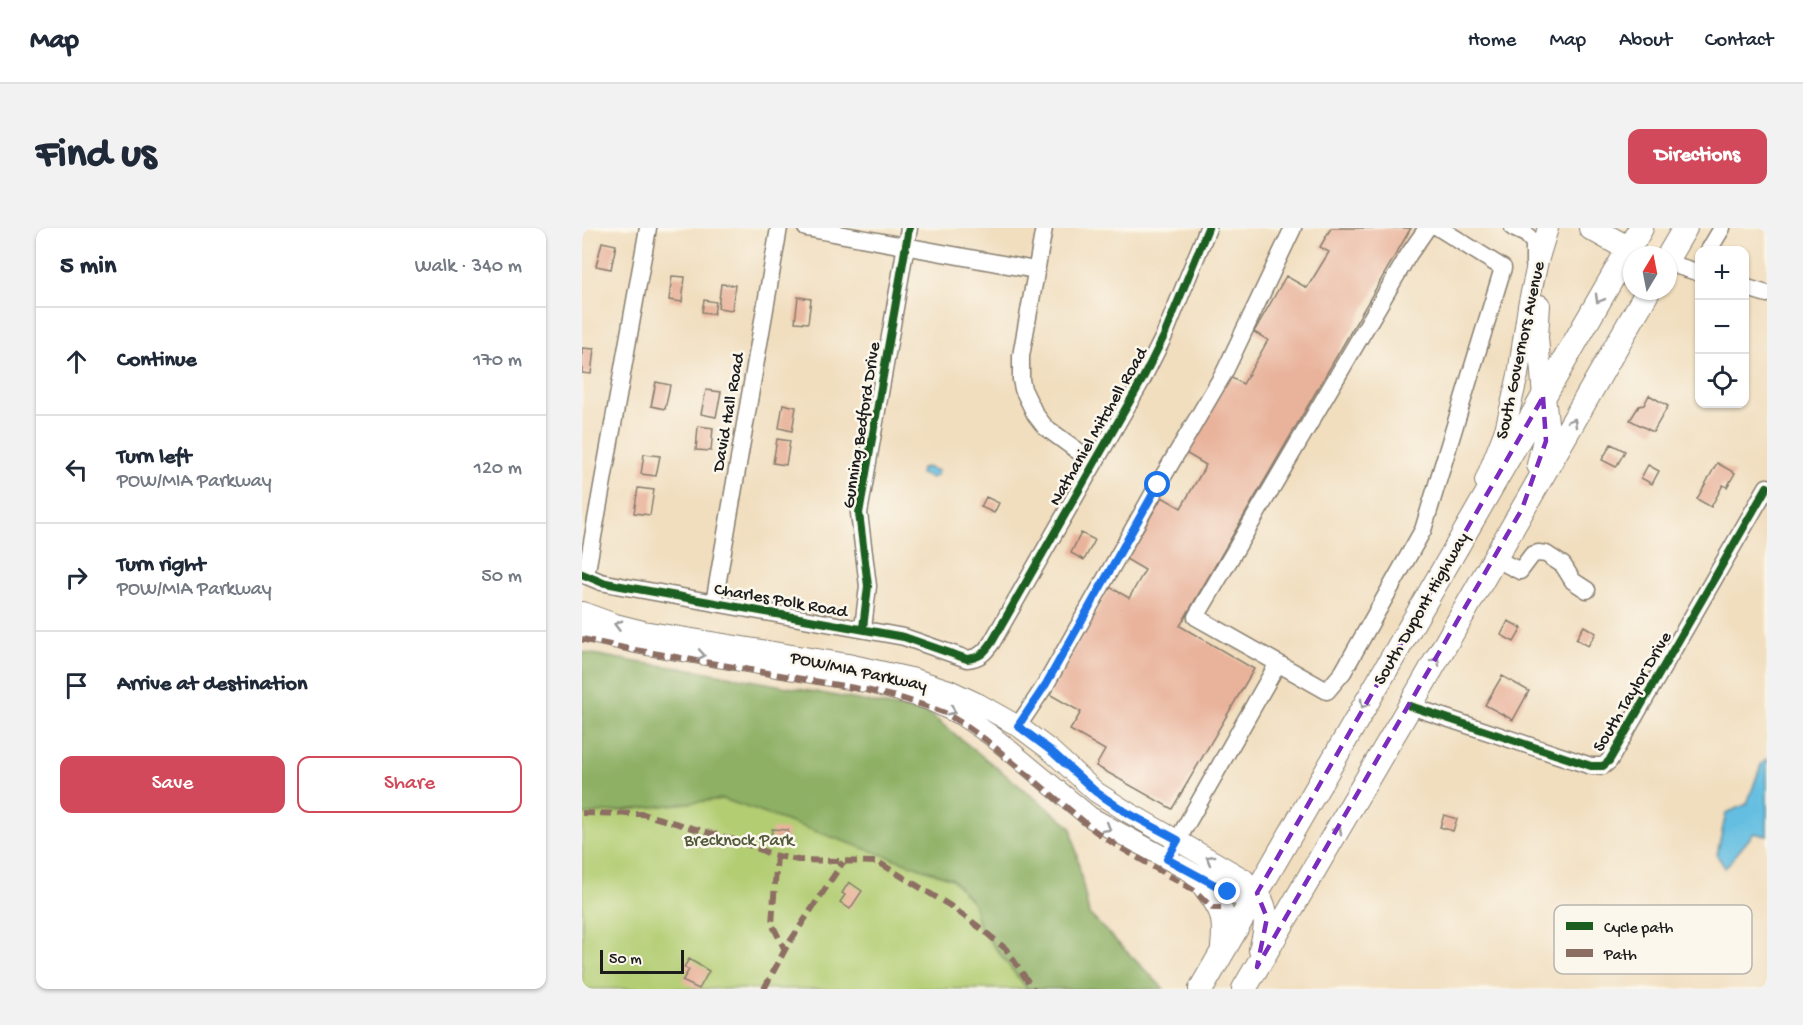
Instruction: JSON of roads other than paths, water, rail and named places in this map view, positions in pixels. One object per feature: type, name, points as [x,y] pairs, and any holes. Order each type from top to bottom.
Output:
[{"type":"highway","name":"South Dupont Highway","points":[[1201,989],[1641,228]]},
{"type":"highway","points":[[1652,228],[1650,243],[1652,246]]},
{"type":"highway","points":[[1674,246],[1685,228]]},
{"type":"highway","points":[[1593,229],[1608,232],[1632,244]]},
{"type":"highway","points":[[1244,989],[1317,867],[1643,300]]},
{"type":"highway","points":[[1522,509],[1546,441],[1543,398]]},
{"type":"highway","points":[[1257,967],[1267,929],[1267,918],[1256,897],[1295,890],[1317,867]]},
{"type":"highway","points":[[1198,877],[1221,908],[1225,920],[1222,952]]},
{"type":"main road","name":"South Governors Avenue","points":[[1460,538],[1488,476],[1505,430],[1518,375],[1533,284],[1549,230]]},
{"type":"main road","name":"South Governors Avenue","points":[[1543,398],[1538,337],[1539,309],[1549,230]]},
{"type":"main road","name":"POW/MIA Parkway","points":[[582,612],[643,631],[848,664],[915,679],[948,690],[980,704],[1018,726],[1050,750],[1096,792],[1126,812],[1244,879],[1256,897]]},
{"type":"main road","name":"POW/MIA Parkway","points":[[582,631],[641,644],[893,688],[929,700],[961,715],[1004,746],[1090,818],[1228,892],[1256,897]]},
{"type":"main road","points":[[1004,746],[1018,726]]},
{"type":"street","points":[[584,575],[648,228]]},
{"type":"street","name":"David Hall Road","points":[[714,603],[779,228]]},
{"type":"street","points":[[806,228],[1035,270]]},
{"type":"street","name":"Gunning Bedford Drive","points":[[863,628],[868,586],[859,513],[909,228]]},
{"type":"street","points":[[1044,228],[1021,356],[1021,380],[1035,414],[1045,428],[1094,462]]},
{"type":"street","name":"Nathaniel Mitchell Road","points":[[997,632],[1142,380],[1164,336],[1208,228]]},
{"type":"street","points":[[1018,726],[1046,684],[1152,495],[1224,373],[1293,228]]},
{"type":"street","points":[[1427,228],[1409,254],[1196,617],[1327,691],[1343,672],[1423,530],[1503,268],[1439,228]]},
{"type":"street","points":[[1513,228],[1526,234],[1534,243],[1533,284]]},
{"type":"street","points":[[1710,246],[1716,229]]},
{"type":"street","points":[[1677,265],[1695,270]]},
{"type":"street","points":[[1749,288],[1766,293]]},
{"type":"street","name":"South Taylor Drive","points":[[1410,706],[1591,766],[1603,766],[1609,761],[1767,488]]},
{"type":"street","points":[[1494,558],[1520,571],[1532,555],[1546,554],[1563,565],[1573,581],[1587,590]]},
{"type":"street","name":"Charles Polk Road","points":[[584,575],[621,586],[863,628],[916,640],[967,659],[981,655],[997,632]]},
{"type":"street","points":[[1167,859],[1278,663]]},
{"type":"water","points":[[925,467],[938,471],[937,474],[932,478],[920,474],[921,469]]},
{"type":"water","points":[[1767,758],[1767,836],[1754,833],[1725,868],[1717,855],[1726,813],[1747,804],[1761,765]]},
{"type":"park label","name":"Brecknock Park","points":[[739,839]]}]
